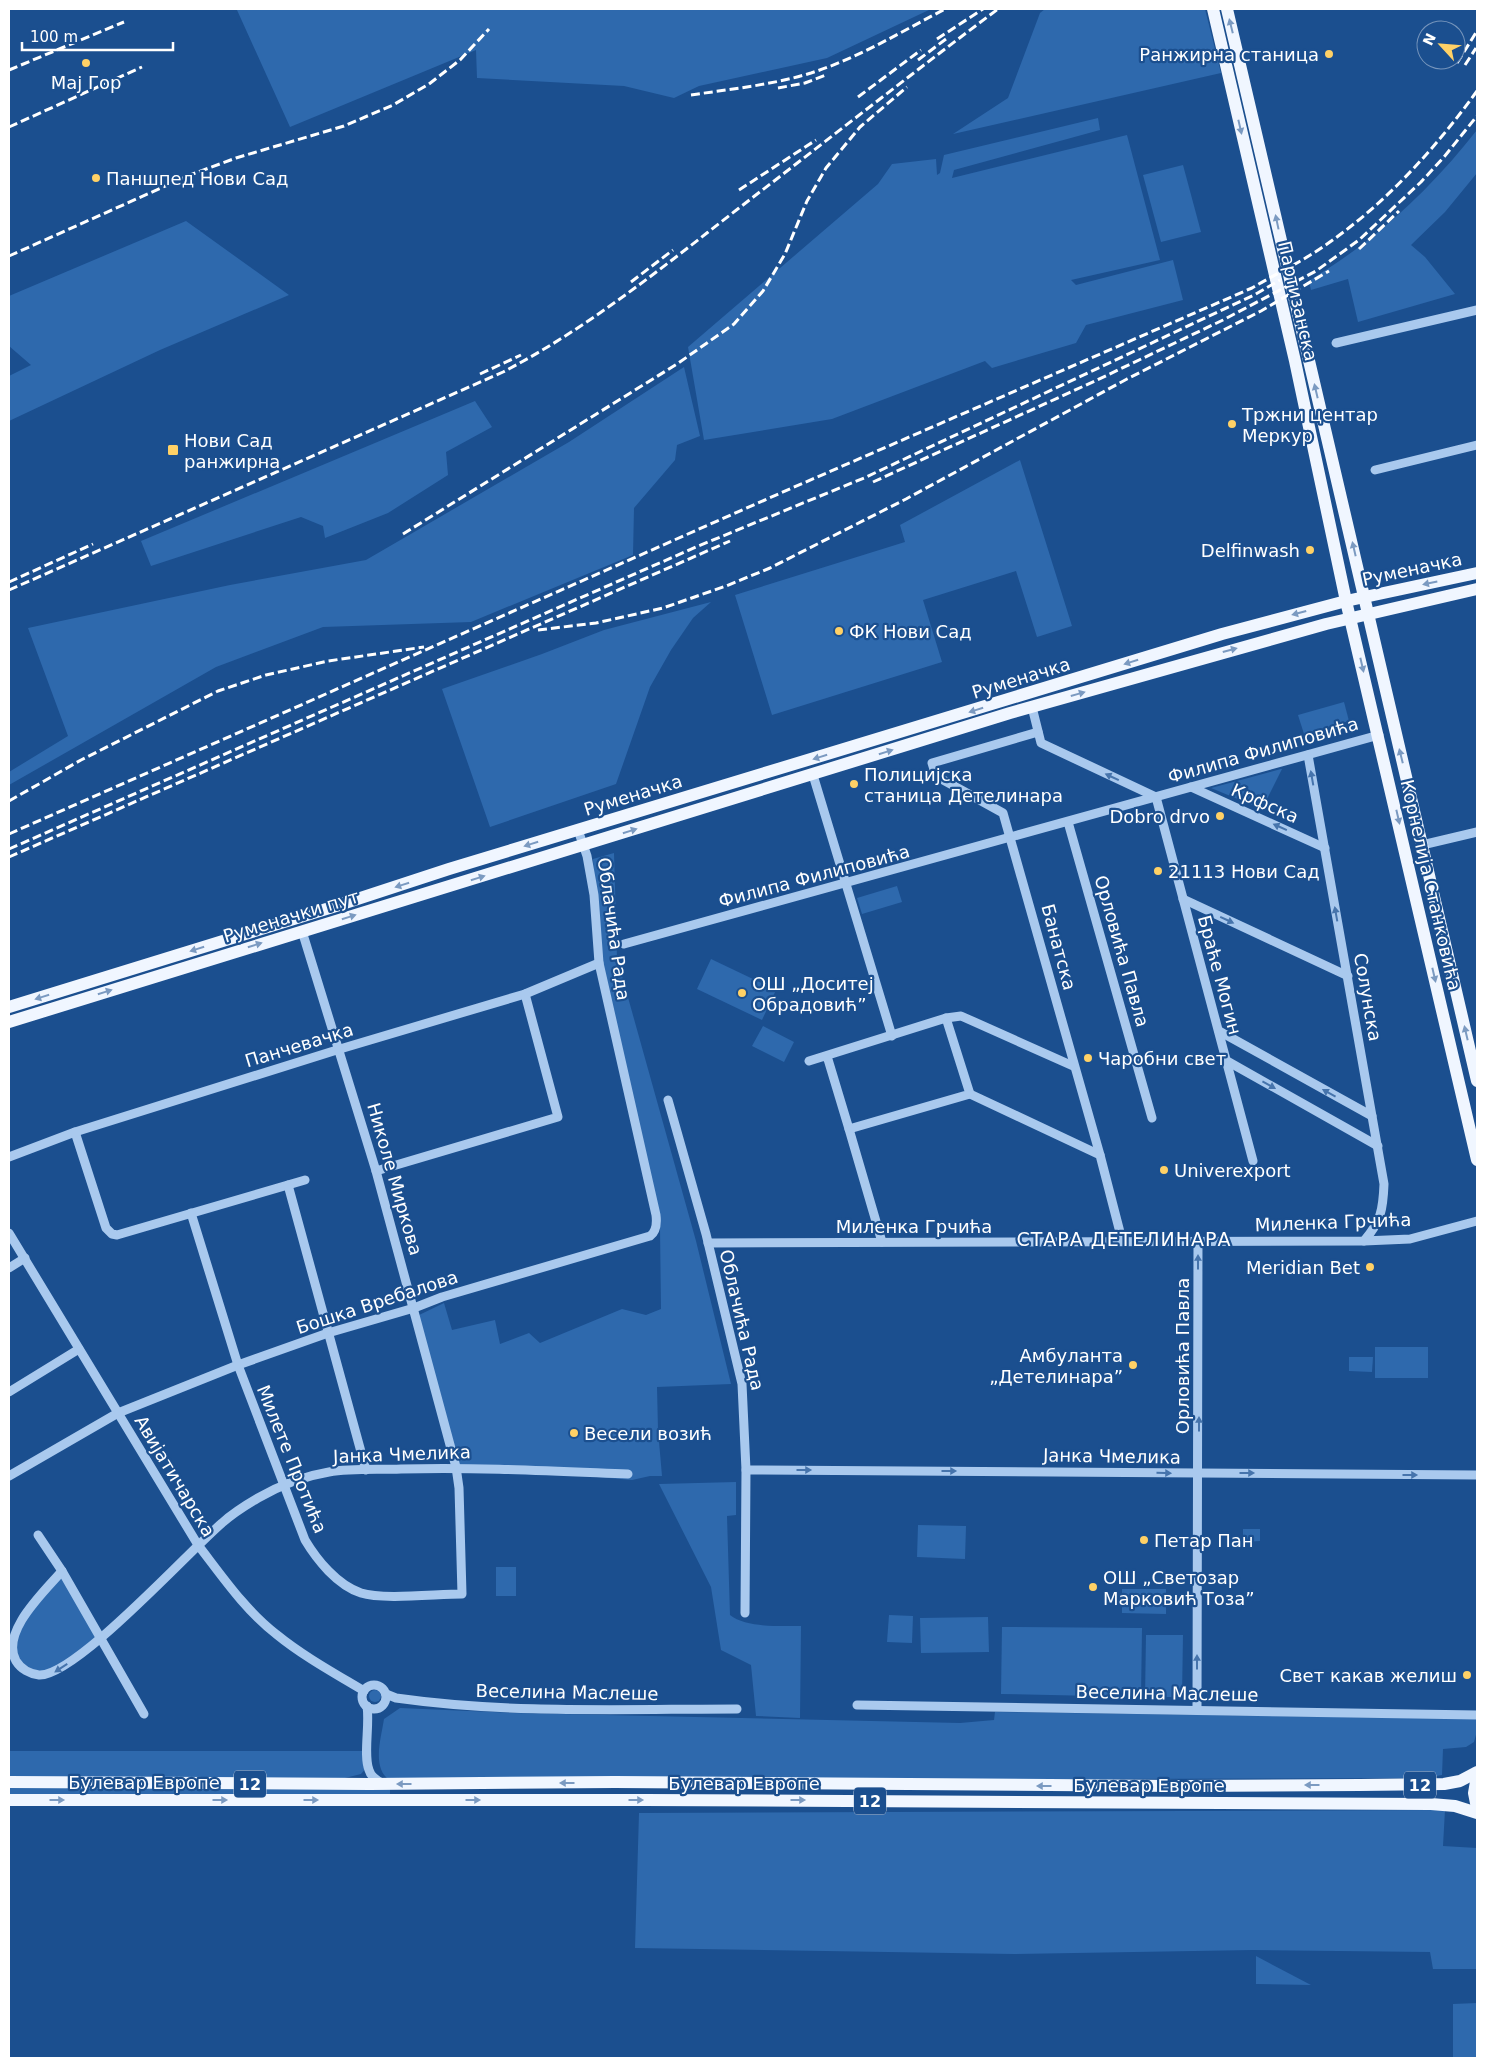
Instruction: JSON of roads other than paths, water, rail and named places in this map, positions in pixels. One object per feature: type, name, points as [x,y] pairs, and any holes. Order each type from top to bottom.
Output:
[{"type":"main road","name":"Партизанска","points":[[1213,9],[1351,618]]},
{"type":"main road","name":"Партизанска","points":[[1227,9],[1369,614]]},
{"type":"main road","name":"Руменачка","points":[[578,830],[1222,634],[1346,601],[1477,573]]},
{"type":"main road","name":"Руменачка","points":[[584,846],[707,806],[1183,663],[1351,618],[1477,589]]},
{"type":"main road","name":"Корнелија Станковића","points":[[1369,614],[1422,844],[1476,1065],[1477,1080]]},
{"type":"main road","name":"Корнелија Станковића","points":[[1351,618],[1477,1160]]},
{"type":"main road","name":"Руменачки пут","points":[[9,1007],[578,830]]},
{"type":"main road","name":"Руменачки пут","points":[[9,1022],[302,930],[584,846]]},
{"type":"main road","name":"Булевар Европе","points":[[9,1782],[1410,1785],[1454,1782],[1477,1774]]},
{"type":"main road","name":"12","points":[[1477,1774],[1474,1793],[1477,1808]]},
{"type":"main road","name":"Булевар Европе","points":[[9,1800],[645,1800],[1422,1804],[1455,1806],[1477,1813]]},
{"type":"street","points":[[1336,343],[1477,310]]},
{"type":"street","points":[[1375,470],[1477,446]]},
{"type":"street","name":"Филипа Филиповића","points":[[1032,708],[1041,743],[1156,798]]},
{"type":"street","points":[[1012,838],[1004,813],[936,776],[932,763],[1038,732]]},
{"type":"street","name":"Филипа Филиповића","points":[[624,944],[1379,735]]},
{"type":"street","name":"Солунска","points":[[1308,755],[1384,1184],[1383,1204],[1378,1222],[1364,1241]]},
{"type":"street","points":[[813,775],[892,1036]]},
{"type":"street","name":"Крфска","points":[[1192,787],[1325,848]]},
{"type":"street","name":"Браће Могин","points":[[1156,798],[1253,1162]]},
{"type":"street","name":"Орловића Павла","points":[[1068,822],[1152,1118]]},
{"type":"street","name":"Облачића Рада","points":[[578,830],[584,846],[594,895],[598,963],[656,1215],[656,1228],[650,1236]]},
{"type":"street","points":[[1422,844],[1477,832]]},
{"type":"street","name":"Банатска","points":[[1012,838],[1122,1240]]},
{"type":"street","points":[[1183,899],[1348,976]]},
{"type":"street","name":"Николе Миркова","points":[[302,930],[376,1171],[456,1467]]},
{"type":"street","name":"Панчевачка","points":[[9,1157],[75,1132],[340,1049],[525,994],[598,963]]},
{"type":"street","points":[[376,1171],[558,1118],[525,994]]},
{"type":"street","points":[[809,1061],[946,1018],[961,1016],[1073,1066]]},
{"type":"street","points":[[946,1018],[970,1094]]},
{"type":"street","points":[[1219,1031],[1372,1116]]},
{"type":"street","points":[[827,1056],[882,1242]]},
{"type":"street","points":[[1227,1062],[1378,1146]]},
{"type":"street","points":[[849,1129],[970,1094],[1100,1155]]},
{"type":"street","name":"Облачића Рада","points":[[668,1100],[708,1243],[742,1384],[746,1470],[745,1613]]},
{"type":"street","points":[[75,1132],[106,1228],[112,1234],[121,1234],[305,1180]]},
{"type":"street","points":[[288,1185],[366,1470]]},
{"type":"street","name":"Милете Протића","points":[[191,1213],[238,1365],[305,1540],[314,1555],[348,1587],[361,1593],[378,1595],[462,1594],[460,1496],[456,1467]]},
{"type":"street","name":"Миленка Грчића","points":[[708,1243],[1122,1240],[1364,1241],[1410,1239],[1477,1221]]},
{"type":"street","name":"Авијатичарска","points":[[9,1233],[198,1545],[239,1597],[276,1634],[364,1690],[375,1684],[382,1687],[386,1697]]},
{"type":"street","name":"Бошка Вребалова","points":[[9,1476],[118,1413],[238,1365],[328,1333],[414,1308],[442,1297],[650,1236]]},
{"type":"street","name":"Орловића Павла","points":[[1197,1710],[1198,1241]]},
{"type":"street","points":[[9,1268],[25,1258]]},
{"type":"street","points":[[9,1392],[79,1349]]},
{"type":"street","name":"Јанка Чмелика","points":[[62,1571],[14,1629],[11,1644],[15,1659],[21,1667],[40,1675],[60,1669],[100,1639],[223,1521],[257,1499],[284,1485],[328,1472],[456,1467],[628,1474]]},
{"type":"street","name":"Јанка Чмелика","points":[[746,1470],[1477,1475]]},
{"type":"street","points":[[38,1535],[62,1571],[144,1714]]},
{"type":"street","points":[[357,1784],[368,1769],[370,1710],[362,1698],[364,1690]]},
{"type":"street","points":[[370,1710],[381,1707],[386,1697]]},
{"type":"street","name":"Веселина Маслеше","points":[[386,1697],[447,1705],[501,1708],[737,1709]]},
{"type":"street","name":"Веселина Маслеше","points":[[857,1705],[1477,1715]]},
{"type":"street","points":[[368,1769],[374,1778],[385,1784]]},
{"type":"railway","points":[[691,95],[766,84],[811,73],[862,52],[945,9]]},
{"type":"railway","points":[[937,39],[983,9]]},
{"type":"railway","points":[[9,590],[503,372],[534,355],[624,296],[998,9]]},
{"type":"railway","points":[[9,70],[124,22]]},
{"type":"railway","points":[[9,256],[190,175],[236,158],[344,126],[393,105],[429,84],[460,60],[489,29]]},
{"type":"railway","points":[[1466,49],[1477,31]]},
{"type":"railway","points":[[918,60],[946,39]]},
{"type":"railway","points":[[1466,63],[1476,48]]},
{"type":"railway","points":[[858,97],[921,50]]},
{"type":"railway","points":[[9,127],[142,67]]},
{"type":"railway","points":[[778,88],[805,83],[826,75]]},
{"type":"railway","points":[[403,534],[677,364],[734,324],[763,291],[785,254],[807,201],[826,168],[860,127],[907,87]]},
{"type":"railway","points":[[9,834],[792,488],[1252,288],[1312,254],[1359,220],[1422,159],[1442,137],[1477,91]]},
{"type":"railway","points":[[873,482],[1095,381],[1223,320],[1316,271],[1359,240],[1421,182],[1477,116]]},
{"type":"railway","points":[[739,190],[816,140]]},
{"type":"railway","points":[[1359,249],[1399,211]]},
{"type":"railway","points":[[631,282],[673,250]]},
{"type":"railway","points":[[538,630],[596,623],[663,608],[770,568],[906,499],[1127,379],[1261,311],[1329,271]]},
{"type":"railway","points":[[9,849],[696,547],[864,478],[1254,295],[1280,280]]},
{"type":"railway","points":[[480,374],[521,355]]},
{"type":"railway","points":[[9,857],[730,541]]},
{"type":"railway","points":[[9,582],[93,544]]},
{"type":"railway","points":[[9,801],[81,760],[218,691],[266,675],[328,661],[424,647]]},
{"type":"place","name":"Ранжирна станица","points":[[1329,54]]},
{"type":"place","name":"Мај Гор","points":[[86,63]]},
{"type":"place","name":"Паншпед Нови Сад","points":[[96,178]]},
{"type":"place","name":"Тржни центар Меркур","points":[[1232,424]]},
{"type":"place","name":"Нови Сад ранжирна","points":[[173,450]]},
{"type":"place","name":"Delfinwash","points":[[1310,550]]},
{"type":"place","name":"ФК Нови Сад","points":[[839,631]]},
{"type":"place","name":"Полицијска станица Детелинара","points":[[854,784]]},
{"type":"place","name":"Dobro drvo","points":[[1220,816]]},
{"type":"place","name":"21113 Нови Сад","points":[[1158,871]]},
{"type":"place","name":"ОШ „Доситеј Обрадовић”","points":[[742,993]]},
{"type":"place","name":"Чаробни свет","points":[[1088,1058]]},
{"type":"place","name":"Univerexport","points":[[1164,1170]]},
{"type":"place","name":"Meridian Bet","points":[[1370,1267]]},
{"type":"place","name":"Амбуланта „Детелинара”","points":[[1133,1365]]},
{"type":"place","name":"Весели возић","points":[[574,1433]]},
{"type":"place","name":"Петар Пан","points":[[1144,1540]]},
{"type":"place","name":"ОШ „Светозар Марковић Тоза”","points":[[1093,1587]]},
{"type":"place","name":"Свет какав желиш","points":[[1467,1675]]},
{"type":"district","name":"СТАРА ДЕТЕЛИНАРА","points":[[1124,1239]]}]
